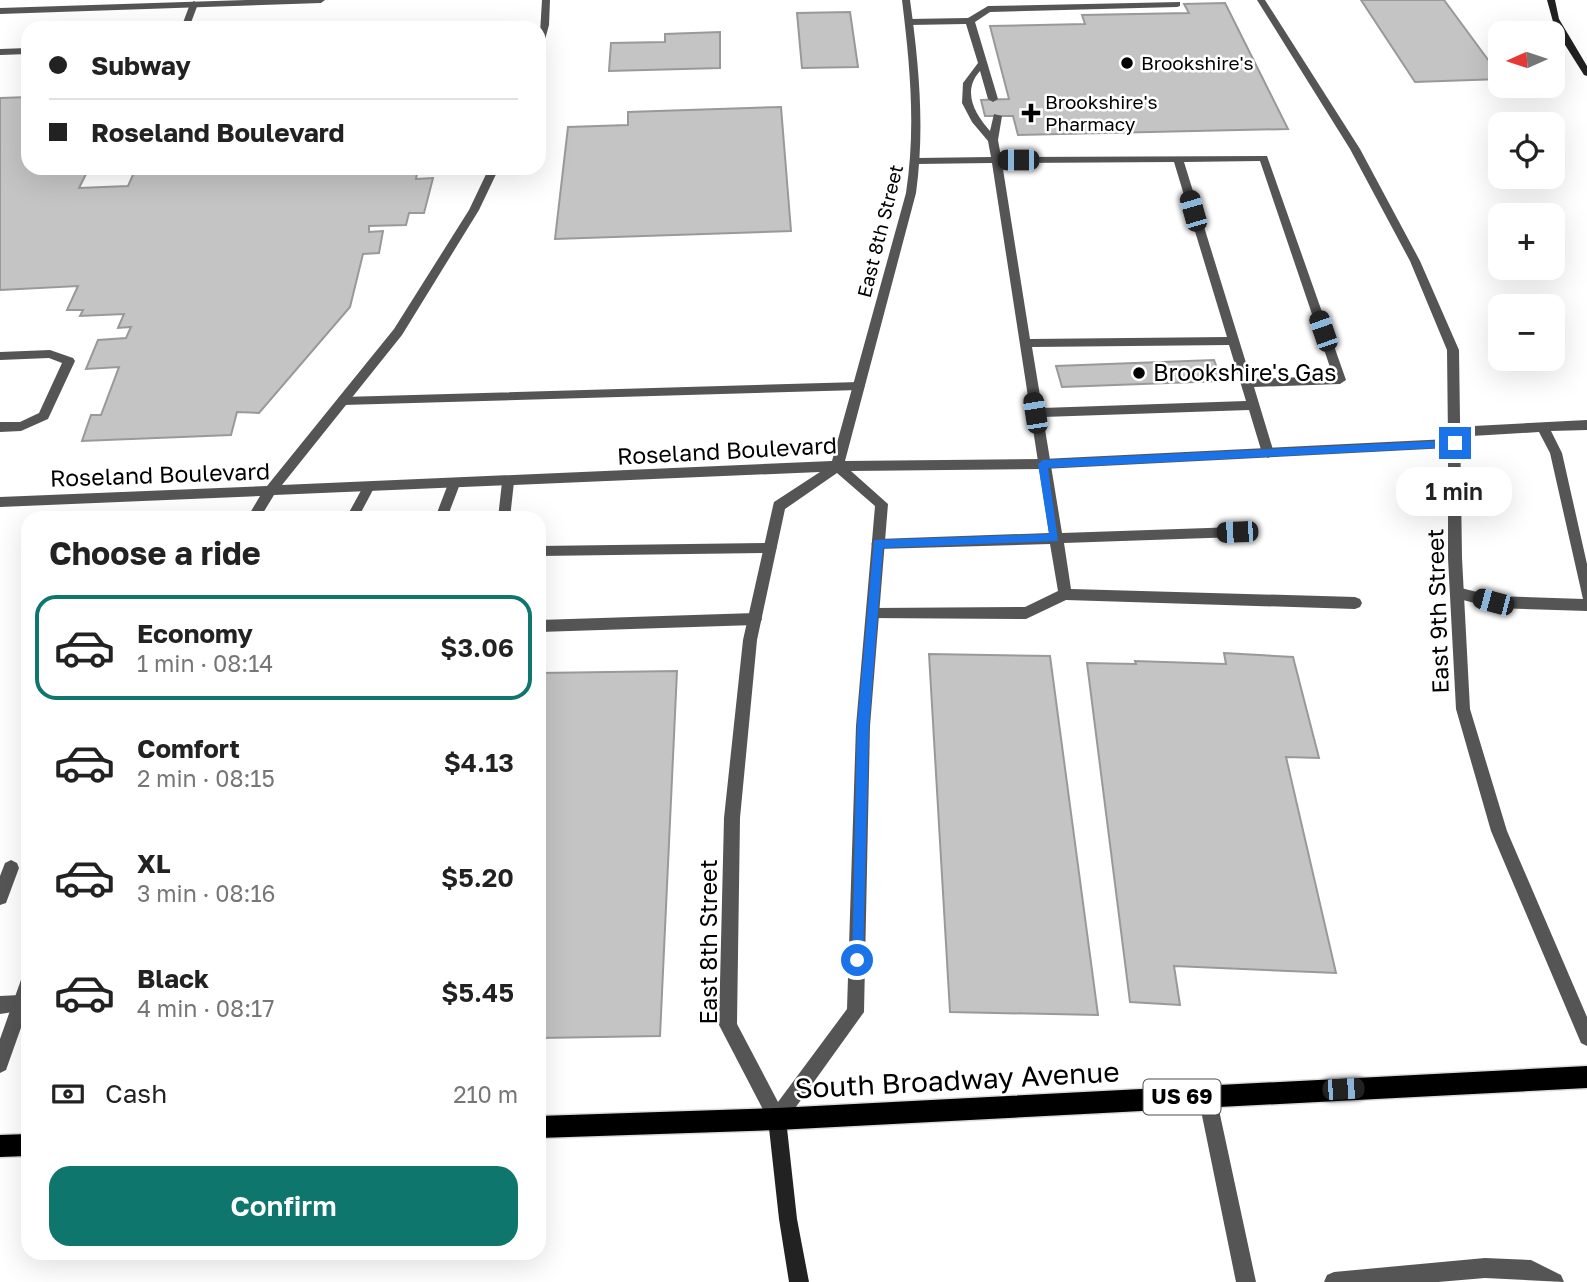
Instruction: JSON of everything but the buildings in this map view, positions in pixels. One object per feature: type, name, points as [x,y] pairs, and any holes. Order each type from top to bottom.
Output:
[{"type":"main road","points":[[1550,0],[1560,30],[1587,73]]},
{"type":"main road","name":"South Broadway Avenue","points":[[546,1127],[777,1119],[1587,1077]]},
{"type":"main road","points":[[777,1119],[788,1219],[799,1282]]},
{"type":"main road","points":[[0,1146],[21,1145]]},
{"type":"street","points":[[0,11],[195,2],[321,0]]},
{"type":"street","points":[[545,21],[546,0]]},
{"type":"street","name":"East 8th Street","points":[[777,1119],[728,1025],[732,818],[755,619],[779,506],[837,467],[911,192],[917,161],[916,90],[906,0]]},
{"type":"street","name":"East 9th Street","points":[[1261,0],[1355,149],[1415,261],[1453,350],[1457,593],[1463,709],[1499,831],[1587,1037]]},
{"type":"street","points":[[188,21],[195,2]]},
{"type":"street","points":[[909,22],[970,21],[988,9],[1072,3],[1177,4]]},
{"type":"street","points":[[970,21],[993,100]]},
{"type":"street","points":[[0,52],[21,51]]},
{"type":"street","points":[[983,63],[973,71],[965,90],[974,121],[993,140]]},
{"type":"street","points":[[997,116],[993,140],[1065,594]]},
{"type":"street","points":[[917,161],[1264,158],[1340,380],[1245,383]]},
{"type":"street","points":[[1178,159],[1268,453]]},
{"type":"street","points":[[257,511],[269,492],[398,332],[474,210],[491,175]]},
{"type":"street","points":[[1024,343],[1232,341]]},
{"type":"street","points":[[0,356],[50,354],[69,361],[44,416],[21,426],[0,427]]},
{"type":"street","points":[[343,401],[859,386]]},
{"type":"street","points":[[1035,413],[1252,405]]},
{"type":"street","name":"Roseland Boulevard","points":[[0,502],[837,467],[1043,464],[1268,453],[1587,425]]},
{"type":"street","points":[[1543,428],[1556,453],[1587,595]]},
{"type":"street","points":[[777,1119],[855,1012],[863,726],[882,504],[837,467]]},
{"type":"street","points":[[505,511],[508,482]]},
{"type":"street","points":[[444,511],[454,484]]},
{"type":"street","points":[[356,511],[368,488]]},
{"type":"street","points":[[878,544],[1237,532]]},
{"type":"street","points":[[546,551],[770,548]]},
{"type":"street","points":[[1457,593],[1493,602],[1587,605]]},
{"type":"street","points":[[873,614],[1026,613],[1065,594],[1356,603]]},
{"type":"street","points":[[546,626],[755,619]]},
{"type":"street","points":[[0,897],[11,868]]},
{"type":"street","points":[[0,1006],[20,1004],[0,1063]]},
{"type":"street","points":[[1207,1096],[1246,1282]]},
{"type":"street","points":[[1334,1282],[1485,1268],[1531,1270],[1554,1282]]},
{"type":"place","name":"Brookshire's","points":[[1127,63]]},
{"type":"place","name":"Brookshire's Pharmacy","points":[[1031,113]]},
{"type":"place","name":"Brookshire's Gas","points":[[1139,373]]},
{"type":"route","points":[[857,960],[863,726],[878,544],[1055,538],[1043,464],[1455,443]]}]
